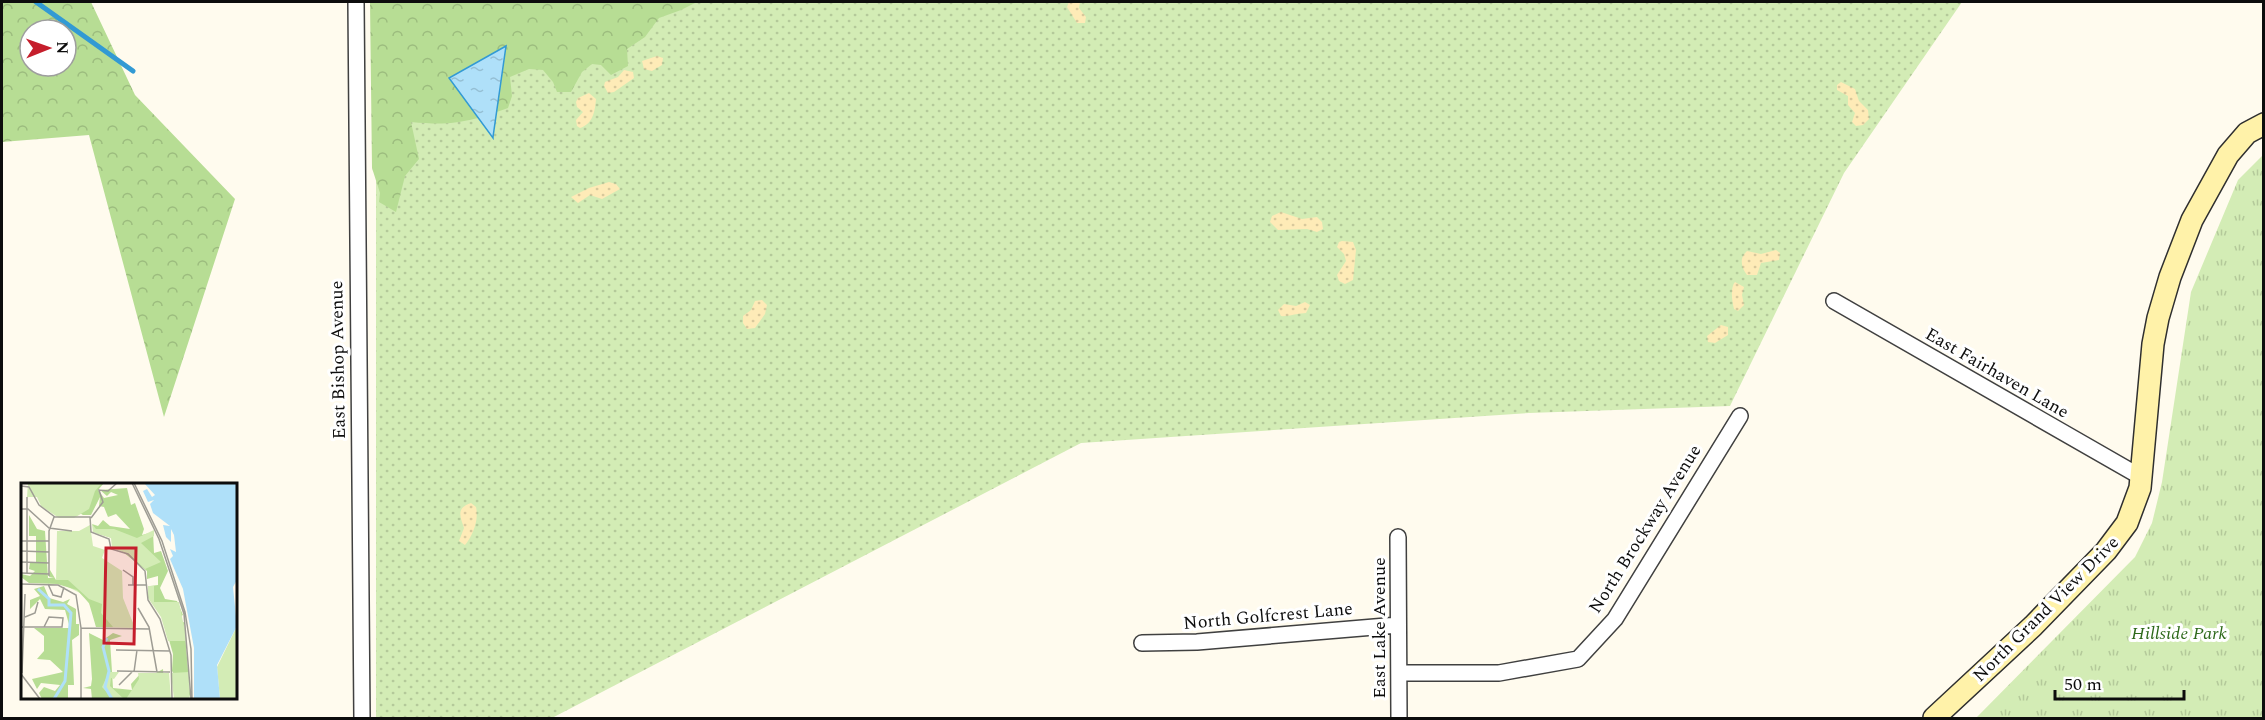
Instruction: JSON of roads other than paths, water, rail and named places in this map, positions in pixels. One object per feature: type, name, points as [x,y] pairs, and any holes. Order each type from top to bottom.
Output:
[{"type":"street","name":"East Bishop Avenue","points":[[356,2],[362,718]]},
{"type":"street","name":"North Grand View Drive","points":[[1934,718],[2033,626],[2124,529],[2133,510],[2141,477],[2153,344],[2169,277],[2192,220],[2228,155],[2247,133],[2264,124]]},
{"type":"street","name":"East Fairhaven Lane","points":[[1833,301],[2141,477]]},
{"type":"street","name":"North Brockway Avenue","points":[[1399,673],[1499,673],[1578,659],[1615,619],[1740,416]]},
{"type":"street","name":"East Lake Avenue","points":[[1398,537],[1399,718]]},
{"type":"street","name":"North Golfcrest Lane","points":[[1142,643],[1197,642],[1398,625]]},
{"type":"water","points":[[506,46],[493,137],[493,138],[449,78]]},
{"type":"waterway","points":[[36,2],[133,71]]},
{"type":"park label","name":"Hillside Park","points":[[2179,633]]}]
